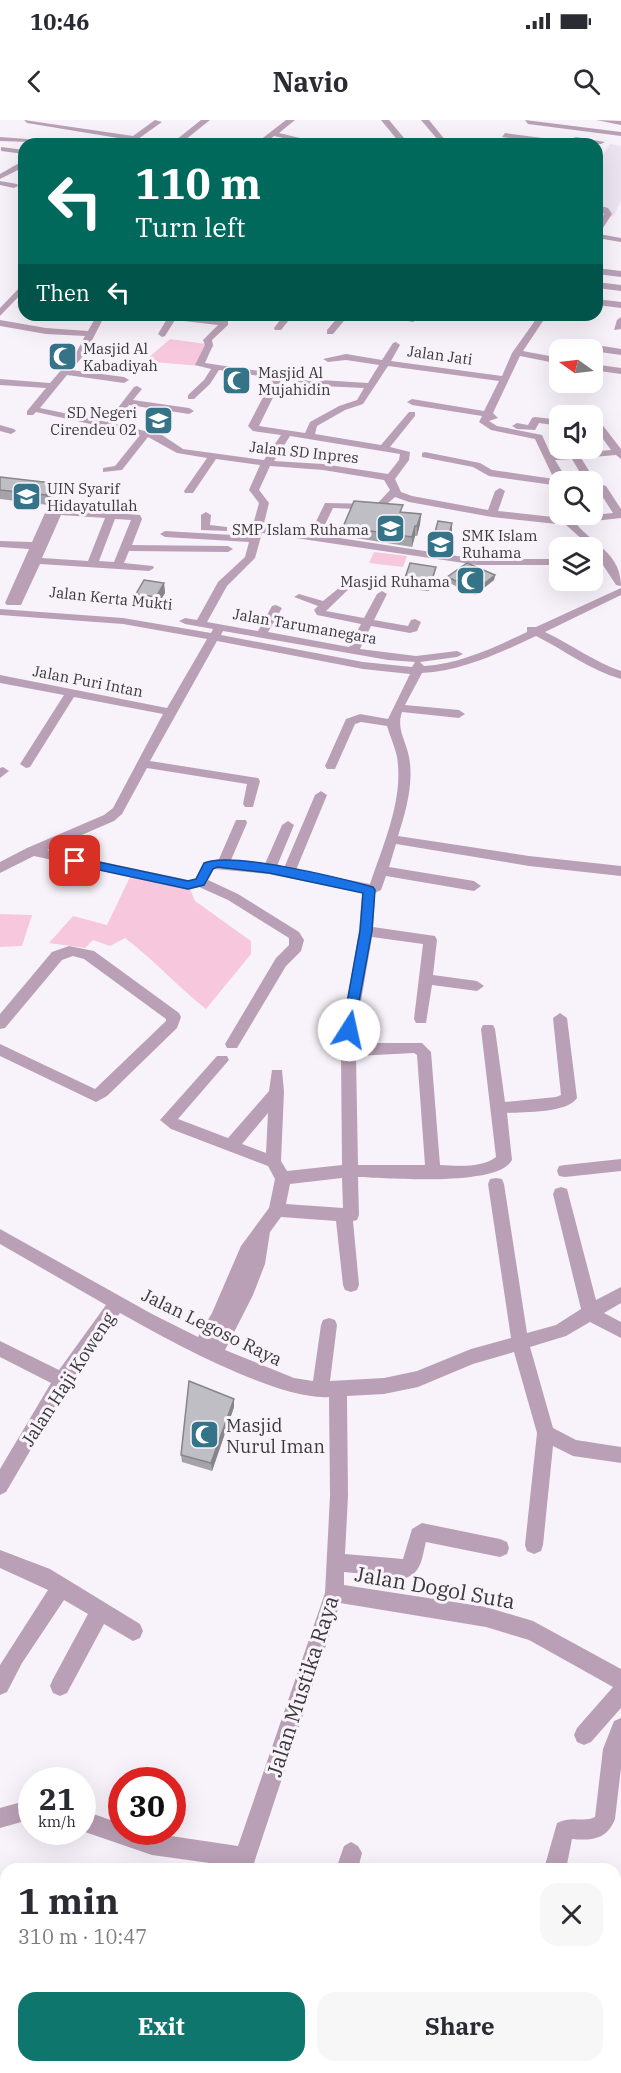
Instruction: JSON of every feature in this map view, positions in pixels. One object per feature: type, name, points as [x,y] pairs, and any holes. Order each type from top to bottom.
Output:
[{"type":"street","points":[[27,120],[119,138]]},
{"type":"street","points":[[61,138],[86,120]]},
{"type":"street","points":[[183,138],[206,120]]},
{"type":"street","points":[[266,138],[275,134],[291,120]]},
{"type":"street","points":[[385,120],[400,138]]},
{"type":"street","points":[[425,120],[440,138]]},
{"type":"street","points":[[542,120],[621,133]]},
{"type":"street","points":[[600,120],[621,123]]},
{"type":"street","points":[[138,138],[158,122]]},
{"type":"street","points":[[505,135],[524,124],[621,133]]},
{"type":"street","points":[[21,128],[52,138]]},
{"type":"street","points":[[275,134],[293,138]]},
{"type":"street","points":[[505,135],[525,138]]},
{"type":"street","points":[[0,139],[18,139]]},
{"type":"street","points":[[4,149],[18,151]]},
{"type":"street","points":[[0,177],[18,167]]},
{"type":"street","points":[[11,171],[18,172]]},
{"type":"street","points":[[0,183],[14,186]]},
{"type":"street","points":[[603,209],[608,214],[603,223]]},
{"type":"street","points":[[603,236],[621,240]]},
{"type":"street","points":[[603,272],[621,274]]},
{"type":"street","points":[[603,286],[621,288]]},
{"type":"street","points":[[0,313],[18,293]]},
{"type":"street","points":[[603,303],[621,305]]},
{"type":"street","points":[[10,308],[0,322],[46,331],[91,334]]},
{"type":"street","name":"Jalan SD Inpres","points":[[96,321],[80,354],[32,411],[109,424],[159,436],[180,451],[266,463],[323,467],[390,479]]},
{"type":"street","points":[[162,334],[170,321]]},
{"type":"street","points":[[214,321],[225,322],[207,340],[209,345],[200,364],[321,383],[371,386]]},
{"type":"street","points":[[278,327],[284,321]]},
{"type":"street","points":[[330,332],[340,321]]},
{"type":"street","points":[[539,321],[517,353],[484,422],[487,426],[539,437],[549,458]]},
{"type":"street","points":[[328,360],[346,357],[385,363],[396,345]]},
{"type":"street","points":[[603,352],[621,354]]},
{"type":"street","points":[[517,353],[549,359]]},
{"type":"street","name":"Jalan Jati","points":[[309,436],[313,424],[342,408],[360,402],[385,363],[505,379]]},
{"type":"street","points":[[191,397],[207,382],[216,368]]},
{"type":"street","points":[[603,369],[620,371]]},
{"type":"street","points":[[64,372],[124,380]]},
{"type":"street","points":[[279,376],[253,426],[255,429],[405,452],[404,460],[390,479],[397,494],[409,499],[492,514],[536,520],[549,519]]},
{"type":"street","points":[[0,382],[51,386]]},
{"type":"street","points":[[109,424],[137,389]]},
{"type":"street","points":[[127,402],[189,411]]},
{"type":"street","points":[[412,402],[493,415],[493,421],[500,424],[527,428],[532,427],[536,417],[549,420]]},
{"type":"street","points":[[384,448],[412,414]]},
{"type":"street","points":[[0,428],[11,430]]},
{"type":"street","points":[[603,432],[620,454]]},
{"type":"street","points":[[107,470],[118,468],[146,433]]},
{"type":"street","points":[[200,624],[222,584],[246,563],[264,503],[254,490],[266,463],[286,434]]},
{"type":"street","points":[[603,454],[620,454]]},
{"type":"street","points":[[424,455],[476,465],[489,473],[549,481]]},
{"type":"street","points":[[189,491],[213,456]]},
{"type":"street","points":[[603,488],[619,511]]},
{"type":"street","points":[[315,535],[329,505],[380,507],[395,490]]},
{"type":"street","points":[[492,514],[500,491]]},
{"type":"street","points":[[603,511],[619,511]]},
{"type":"street","points":[[603,515],[619,511]]},
{"type":"street","points":[[10,602],[24,580],[57,512],[133,516],[137,519],[118,566]]},
{"type":"street","points":[[92,565],[111,515]]},
{"type":"street","points":[[207,515],[205,528],[477,562],[549,562]]},
{"type":"street","points":[[0,612],[73,614],[216,632],[367,666],[418,665],[448,661],[501,649],[621,583],[609,561],[574,525]]},
{"type":"street","points":[[165,534],[256,533]]},
{"type":"street","points":[[0,544],[39,545]]},
{"type":"street","points":[[125,548],[228,549]]},
{"type":"street","points":[[32,561],[149,568]]},
{"type":"street","points":[[603,561],[609,561]]},
{"type":"street","points":[[350,582],[321,610],[325,615],[411,630],[415,622]]},
{"type":"street","points":[[532,630],[621,591]]},
{"type":"street","points":[[353,651],[382,594]]},
{"type":"street","points":[[299,597],[325,605]]},
{"type":"street","name":"Jalan Kerta Mukti","points":[[10,602],[73,614],[141,614],[200,624],[216,632]]},
{"type":"street","points":[[261,635],[276,608]]},
{"type":"street","points":[[532,630],[569,648],[598,667],[621,675]]},
{"type":"street","name":"Jalan Tarumanegara","points":[[1,867],[114,815],[118,811],[145,764],[170,712],[216,632],[261,635],[418,665]]},
{"type":"street","points":[[200,882],[208,866],[216,863],[269,869],[369,890],[376,887],[392,839],[404,782],[403,757],[392,723],[418,665]]},
{"type":"street","name":"Jalan Puri Intan","points":[[0,679],[170,712]]},
{"type":"street","points":[[26,764],[71,693]]},
{"type":"street","points":[[397,708],[459,714]]},
{"type":"street","points":[[331,766],[350,722],[360,718],[392,723]]},
{"type":"street","points":[[145,764],[254,781],[249,804]]},
{"type":"street","points":[[288,873],[321,795]]},
{"type":"street","points":[[223,864],[241,823]]},
{"type":"street","points":[[269,869],[288,825]]},
{"type":"street","points":[[392,839],[529,861],[621,871]]},
{"type":"street","points":[[32,851],[188,885],[200,882],[233,897],[294,935],[297,940],[296,948],[281,962],[232,1044]]},
{"type":"street","points":[[382,871],[474,886]]},
{"type":"street","points":[[349,1030],[366,931],[369,890]]},
{"type":"street","points":[[366,931],[428,939],[431,942],[421,1019]]},
{"type":"street","points":[[0,1024],[57,956],[67,950],[76,950],[89,955],[174,1017],[172,1024],[96,1096],[0,1050]]},
{"type":"street","points":[[427,979],[477,986]]},
{"type":"street","points":[[500,1108],[558,1103],[569,1098],[560,1018]]},
{"type":"street","points":[[282,1178],[349,1171],[467,1172],[497,1166],[504,1160],[500,1108],[488,1029]]},
{"type":"street","points":[[277,1210],[344,1216],[350,1216],[352,1213],[349,1171],[350,1052],[355,1049],[417,1047],[424,1052],[433,1173]]},
{"type":"street","points":[[222,1060],[168,1120],[273,1162]]},
{"type":"street","points":[[211,1344],[231,1325],[261,1252],[262,1233],[277,1210],[282,1178],[273,1162],[278,1092],[277,1074]]},
{"type":"street","points":[[231,1145],[278,1092]]},
{"type":"street","points":[[565,1171],[621,1166]]},
{"type":"street","points":[[496,1184],[520,1344],[546,1433],[534,1545]]},
{"type":"street","points":[[561,1194],[591,1314],[621,1331]]},
{"type":"street","points":[[344,1216],[351,1285]]},
{"type":"street","name":"Jalan Legoso Raya","points":[[0,1236],[118,1302],[211,1344],[292,1386],[329,1390],[402,1384],[471,1357],[560,1331],[621,1294]]},
{"type":"street","name":"Jalan Haji Koweng","points":[[0,1486],[62,1380],[118,1302]]},
{"type":"street","name":"Jalan Mustika Raya","points":[[242,1863],[323,1631],[334,1593],[337,1562],[329,1390],[329,1325]]},
{"type":"street","points":[[0,1349],[62,1380]]},
{"type":"street","points":[[546,1433],[573,1448],[621,1455]]},
{"type":"street","points":[[337,1562],[406,1569],[411,1565],[419,1535],[422,1532],[500,1548]]},
{"type":"street","points":[[0,1559],[31,1571],[133,1631]]},
{"type":"street","points":[[0,1685],[15,1656],[61,1588]]},
{"type":"street","name":"Jalan Dogol Suta","points":[[334,1593],[486,1617],[533,1631],[621,1680]]},
{"type":"street","points":[[60,1686],[100,1612]]},
{"type":"street","points":[[584,1735],[621,1693]]},
{"type":"street","points":[[556,1863],[564,1830],[568,1828],[596,1830],[602,1827],[613,1749],[621,1728]]},
{"type":"street","points":[[0,1818],[18,1813]]},
{"type":"street","points":[[96,1825],[152,1845],[242,1863]]},
{"type":"shaded area","points":[[610,144],[621,146],[621,201],[613,217],[603,214],[603,155]]},
{"type":"shaded area","points":[[170,339],[214,345],[201,366],[153,362],[145,366],[140,365]]},
{"type":"shaded area","points":[[374,552],[407,556],[403,567],[369,563]]},
{"type":"shaded area","points":[[130,877],[190,889],[195,901],[251,941],[251,954],[206,1009],[125,938],[110,946],[93,940],[85,948],[49,943],[73,916],[107,925]]},
{"type":"shaded area","points":[[0,914],[32,915],[22,946],[0,947]]},
{"type":"building","points":[[0,477],[53,483],[46,495],[0,490]]},
{"type":"building","points":[[354,501],[403,505],[400,512],[421,514],[412,537],[343,527]]},
{"type":"building","points":[[438,521],[452,523],[447,542],[433,540]]},
{"type":"building","points":[[410,563],[436,567],[430,586],[418,585],[420,580],[405,578]]},
{"type":"building","name":"Masjid Ruhama","points":[[467,563],[495,575],[476,590],[447,577]]},
{"type":"building","points":[[144,580],[164,583],[156,597],[136,594]]},
{"type":"building","name":"Masjid Nurul Iman","points":[[189,1381],[234,1399],[211,1463],[181,1455]]},
{"type":"place","name":"Masjid Al Kabadiyah","points":[[62,357]]},
{"type":"place","name":"Masjid Al Mujahidin","points":[[237,381]]},
{"type":"place","name":"SD Negeri Cirendeu 02","points":[[158,421]]},
{"type":"place","name":"UIN Syarif Hidayatullah","points":[[26,497]]},
{"type":"place","name":"SMP Islam Ruhama","points":[[390,529]]},
{"type":"place","name":"SMK Islam Ruhama","points":[[441,544]]},
{"type":"place","name":"Masjid Ruhama","points":[[471,581]]},
{"type":"place","name":"Masjid Nurul Iman","points":[[205,1435]]},
{"type":"route","points":[[75,861],[188,885],[200,882],[208,866],[216,863],[269,869],[369,890],[366,931],[349,1030]]}]
